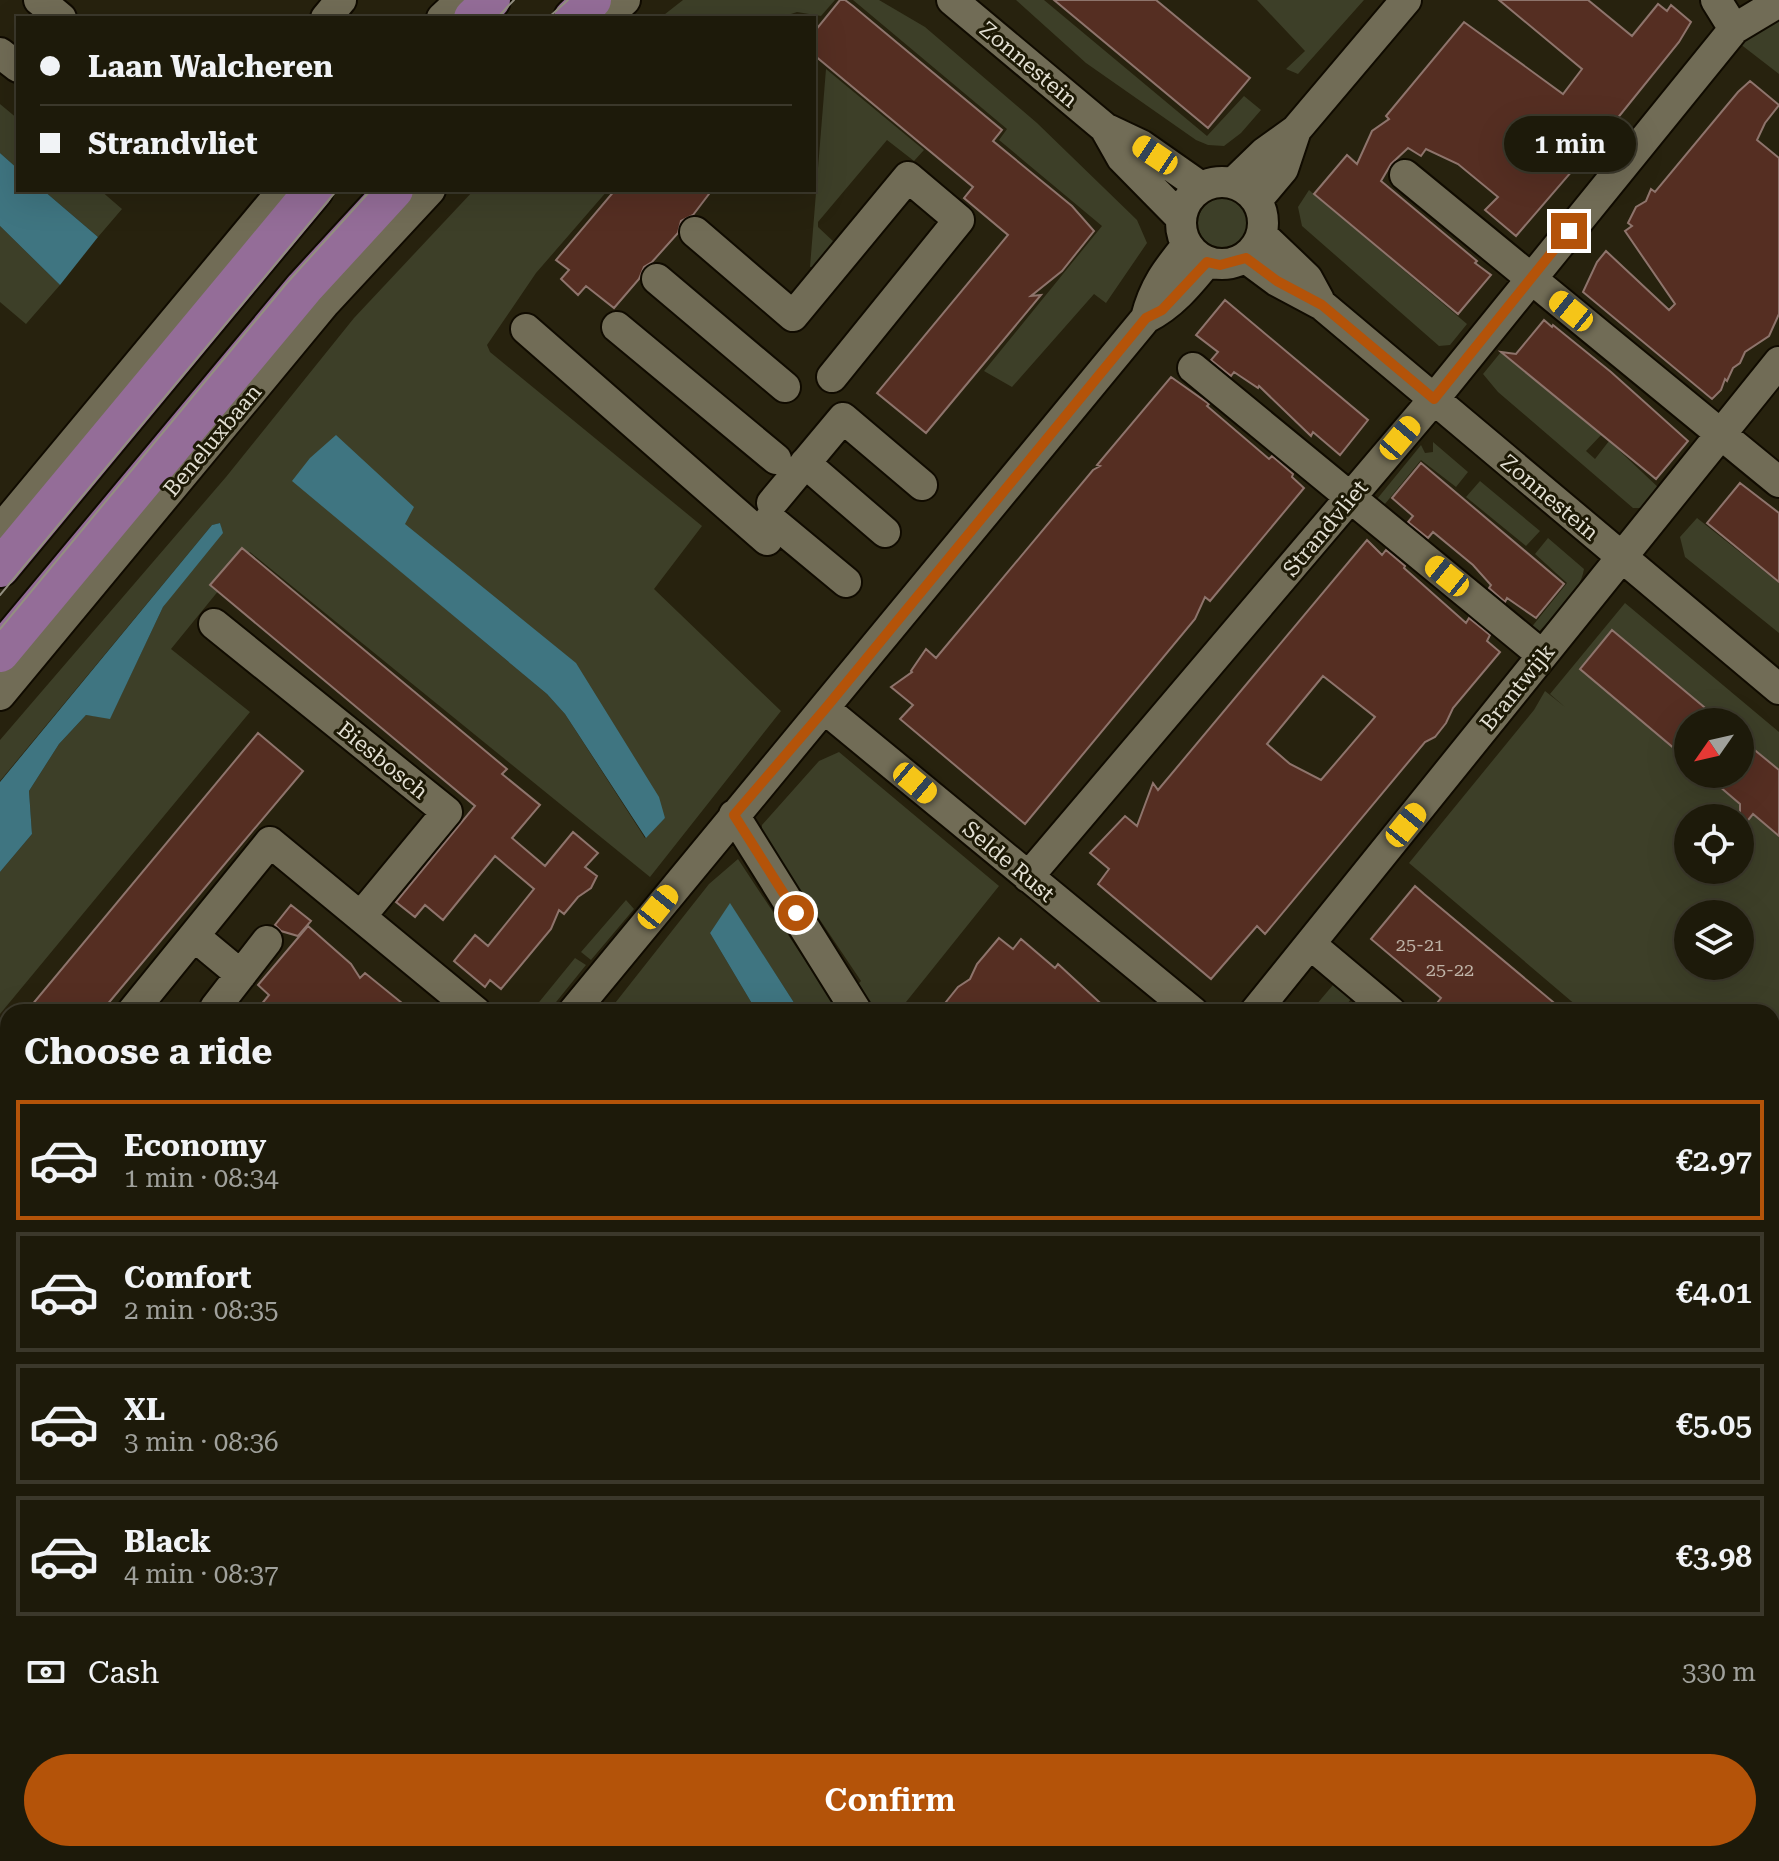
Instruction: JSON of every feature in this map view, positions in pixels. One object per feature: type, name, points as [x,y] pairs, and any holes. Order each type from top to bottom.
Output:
[{"type":"main road","points":[[475,16],[491,0]]},
{"type":"main road","points":[[575,16],[592,0]]},
{"type":"main road","points":[[0,568],[67,470],[312,192]]},
{"type":"main road","name":"Beneluxbaan","points":[[0,653],[122,528],[304,288],[392,192]]},
{"type":"street","points":[[39,0],[59,16]]},
{"type":"street","points":[[328,16],[341,0]]},
{"type":"street","points":[[444,16],[461,0]]},
{"type":"street","points":[[607,16],[625,0]]},
{"type":"street","name":"Zonnestein","points":[[952,0],[1105,128],[1141,145],[1201,187]]},
{"type":"street","points":[[1245,192],[1283,169],[1296,130],[1406,0]]},
{"type":"street","points":[[1716,0],[1734,29]]},
{"type":"street","name":"Strandvliet","points":[[1028,877],[1434,399],[1734,29],[1779,2]]},
{"type":"street","points":[[0,53],[16,65]]},
{"type":"street","name":"Zonnestein","points":[[1105,128],[1122,158],[1192,242]]},
{"type":"street","points":[[1405,175],[1779,482]]},
{"type":"street","points":[[695,232],[793,316],[908,177],[959,220],[832,377]]},
{"type":"street","points":[[1211,183],[1245,192],[1264,217],[1254,246],[1220,265],[1192,242],[1188,201],[1201,187],[1211,183]]},
{"type":"street","points":[[0,530],[67,470],[281,192]]},
{"type":"street","name":"Beneluxbaan","points":[[0,695],[122,528],[428,192]]},
{"type":"street","points":[[580,1004],[1146,318],[1162,275],[1192,242]]},
{"type":"street","name":"Zonnestein","points":[[1254,246],[1307,278],[1322,305],[1779,689]]},
{"type":"street","points":[[657,279],[785,387]]},
{"type":"street","points":[[617,327],[885,532]]},
{"type":"street","points":[[526,329],[846,582]]},
{"type":"street","name":"Brantwijk","points":[[1261,1004],[1779,362]]},
{"type":"street","points":[[1193,368],[1542,655]]},
{"type":"street","points":[[769,521],[791,461],[843,418],[922,485]]},
{"type":"street","name":"Biesbosch","points":[[214,624],[447,812],[361,916]]},
{"type":"street","name":"Selde Rust","points":[[825,709],[1183,1004]]},
{"type":"street","points":[[734,815],[852,1004]]},
{"type":"street","points":[[139,1004],[270,842],[466,1004]]},
{"type":"street","points":[[194,936],[241,975]]},
{"type":"street","points":[[218,1004],[267,941]]},
{"type":"street","points":[[1310,944],[1381,1004]]},
{"type":"green space","points":[[683,0],[835,0],[821,16],[797,12],[785,16],[663,16]]},
{"type":"green space","points":[[853,0],[879,0],[925,27],[1037,123],[1137,220],[1147,243],[1106,303],[1094,294],[1012,387],[984,371],[1102,226],[999,140],[1007,129]]},
{"type":"green space","points":[[1016,0],[1044,0],[1207,136],[1244,96],[1261,110],[1241,133],[1224,146],[1196,140],[1086,63]]},
{"type":"green space","points":[[1257,0],[1364,0],[1298,74],[1286,69],[1305,51]]},
{"type":"green space","points":[[1779,15],[1779,74],[1735,40]]},
{"type":"green space","points":[[826,69],[924,150],[914,161],[887,140],[818,222],[818,227],[835,243],[814,267],[810,267]]},
{"type":"green space","points":[[0,104],[16,117],[16,167],[0,153]]},
{"type":"green space","points":[[1309,190],[1467,324],[1450,345],[1439,346],[1302,226],[1298,207]]},
{"type":"green space","points":[[45,192],[102,192],[122,209],[98,237]]},
{"type":"green space","points":[[472,192],[606,192],[536,273],[487,345],[490,352],[702,526],[654,589],[781,711],[650,877],[250,552],[171,649],[250,712],[8,1004],[0,1004],[0,872],[32,834],[29,791],[59,744],[86,715],[110,718],[163,607],[221,527],[220,523],[212,525],[0,781],[0,740],[226,477],[354,318]],"holes":[[[297,484],[413,507],[404,524],[665,818],[645,838],[565,714],[547,694]]]},
{"type":"green space","points":[[1223,198],[1241,205],[1248,223],[1241,241],[1223,248],[1205,241],[1198,223],[1205,205]]},
{"type":"green space","points":[[0,226],[60,285],[26,324],[0,302]]},
{"type":"green space","points":[[1501,352],[1602,434],[1586,451],[1595,459],[1609,441],[1660,489],[1644,508],[1633,508],[1498,392],[1483,374]]},
{"type":"green space","points":[[1433,442],[1468,472],[1456,487],[1421,460],[1380,510],[1373,504],[1421,445],[1425,453],[1433,452]]},
{"type":"green space","points":[[1480,481],[1540,531],[1526,546],[1466,497]]},
{"type":"green space","points":[[1697,518],[1779,583],[1779,633],[1685,557],[1680,537]]},
{"type":"green space","points":[[1548,538],[1584,569],[1571,597],[1533,638],[1526,634],[1567,583],[1535,554]]},
{"type":"green space","points":[[1625,603],[1750,708],[1674,708],[1674,788],[1754,788],[1754,711],[1779,732],[1779,1004],[1575,1004],[1409,863],[1534,710],[1545,691],[1565,707],[1550,694]]},
{"type":"green space","points":[[839,752],[999,886],[904,1004],[859,1004],[851,992],[861,981],[816,914],[804,917],[761,844],[762,825],[819,761]]},
{"type":"green space","points":[[738,859],[834,1004],[795,1004],[730,904],[710,933],[752,1004],[614,1004],[709,884]]},
{"type":"green space","points":[[626,900],[634,909],[591,960],[581,952]]},
{"type":"green space","points":[[575,958],[586,965],[554,1004],[538,1004]]},
{"type":"green space","points":[[1333,985],[1351,999],[1347,1004],[1317,1004]]},
{"type":"water","points":[[0,153],[16,167],[16,192],[45,192],[98,237],[60,285],[0,226]]},
{"type":"water","points":[[336,435],[414,507],[405,524],[576,663],[659,797],[665,818],[646,838],[565,714],[547,694],[292,481],[310,458]]},
{"type":"water","points":[[220,523],[223,533],[163,607],[110,719],[86,715],[59,744],[29,791],[32,834],[0,872],[0,782],[212,525]]},
{"type":"water","points":[[730,903],[795,1004],[752,1004],[710,933]]},
{"type":"building","points":[[840,0],[845,0],[1002,130],[993,141],[1072,206],[1094,231],[1062,271],[1031,296],[1041,295],[926,433],[877,393],[1008,235],[964,198],[973,187],[816,57],[816,30]]},
{"type":"building","points":[[1054,0],[1156,0],[1250,78],[1208,128]]},
{"type":"building","points":[[1499,0],[1588,0],[1632,36],[1658,4],[1667,11],[1671,5],[1691,22],[1679,42],[1612,125],[1608,122],[1594,152],[1584,157],[1516,236],[1485,210],[1498,197],[1458,164],[1426,149],[1421,156],[1408,148],[1391,164],[1381,181],[1491,275],[1458,314],[1314,194],[1347,155],[1357,164],[1372,131],[1389,119],[1386,116],[1464,22],[1563,94],[1582,69]]},
{"type":"building","points":[[1750,81],[1779,105],[1757,140],[1779,158],[1779,314],[1769,336],[1745,352],[1712,399],[1583,292],[1597,262],[1606,251],[1669,310],[1675,304],[1625,231],[1632,226],[1628,223],[1636,207],[1646,201],[1651,189],[1655,192]]},
{"type":"building","points":[[613,192],[710,192],[693,215],[681,221],[678,233],[644,267],[639,279],[614,308],[586,286],[578,295],[561,279],[569,270],[556,260]]},
{"type":"building","points":[[1225,300],[1368,420],[1340,455],[1313,432],[1311,436],[1259,386],[1234,372],[1231,376],[1211,360],[1218,352],[1196,335]]},
{"type":"building","points":[[1544,320],[1611,372],[1688,441],[1656,479],[1501,352],[1516,354]]},
{"type":"building","points":[[1171,377],[1209,404],[1207,406],[1269,459],[1272,456],[1304,488],[1210,601],[1205,597],[1195,619],[1025,824],[900,719],[913,705],[891,687],[912,672],[926,649],[936,658],[1093,470],[1100,466],[1097,465]]},
{"type":"building","points":[[1421,463],[1564,584],[1536,618],[1507,598],[1505,602],[1489,588],[1491,585],[1473,565],[1433,532],[1428,538],[1408,522],[1413,516],[1392,498]]},
{"type":"building","points":[[1740,483],[1779,513],[1779,582],[1707,523]]},
{"type":"building","points":[[1367,540],[1382,555],[1386,550],[1466,623],[1469,618],[1490,635],[1487,641],[1500,652],[1453,708],[1435,737],[1425,742],[1265,934],[1257,926],[1211,979],[1098,884],[1109,869],[1090,853],[1125,816],[1137,826],[1153,783],[1158,790]],"holes":[[[1323,676],[1375,717],[1321,780],[1290,764],[1267,744]]]},
{"type":"building","points":[[242,548],[507,769],[502,774],[540,805],[512,838],[545,866],[573,832],[598,853],[585,867],[597,876],[591,888],[578,897],[564,914],[559,910],[551,929],[501,989],[490,980],[485,987],[454,961],[475,935],[488,946],[534,889],[495,856],[443,920],[425,905],[415,917],[396,902],[475,806],[210,585]]},
{"type":"building","points":[[1612,630],[1705,708],[1674,708],[1674,748],[1580,669]]},
{"type":"building","points":[[258,733],[303,771],[108,1004],[33,1004]]},
{"type":"building","points":[[1754,749],[1779,770],[1779,836],[1754,815],[1754,804],[1740,804],[1721,788],[1754,788]]},
{"type":"building","points":[[1415,886],[1555,1004],[1436,1004],[1441,998],[1371,939]]},
{"type":"building","points":[[291,905],[311,921],[298,936],[281,931],[275,925]]},
{"type":"building","points":[[308,926],[351,964],[360,978],[365,973],[403,1004],[262,1004],[269,995],[258,985]]},
{"type":"building","points":[[999,938],[1013,949],[1021,939],[1055,968],[1058,964],[1101,1004],[944,1004],[958,987],[970,979],[977,964]]},
{"type":"tram line","points":[[499,16],[514,0]]},
{"type":"tram line","points":[[550,16],[568,0]]},
{"type":"tram line","points":[[0,595],[335,192]]},
{"type":"tram line","points":[[0,629],[286,284],[369,192]]},
{"type":"route","points":[[796,913],[734,815],[825,709],[1146,318],[1162,310],[1207,262],[1220,265],[1246,258],[1277,281],[1322,305],[1434,399],[1569,231]]}]
